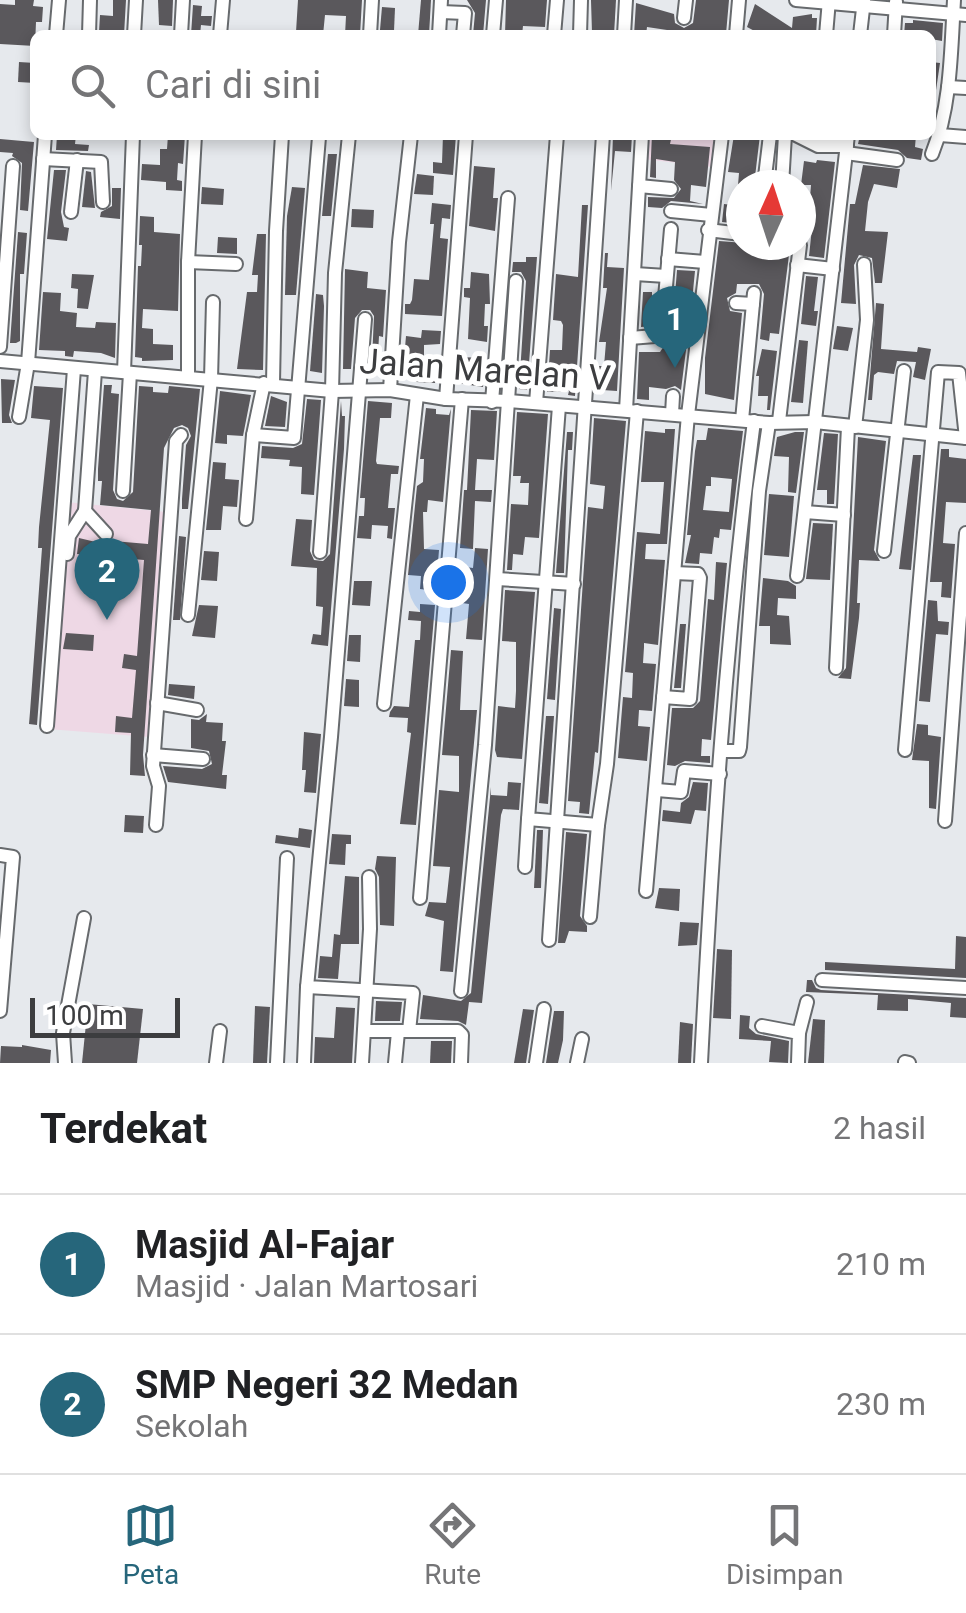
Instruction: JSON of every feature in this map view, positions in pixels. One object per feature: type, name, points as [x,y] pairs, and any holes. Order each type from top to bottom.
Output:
[{"type":"street","points":[[56,30],[59,0]]},
{"type":"street","points":[[88,30],[90,0]]},
{"type":"street","points":[[134,30],[136,0]]},
{"type":"street","points":[[180,30],[183,0]]},
{"type":"street","points":[[220,30],[223,0]]},
{"type":"street","points":[[370,30],[372,0]]},
{"type":"street","points":[[493,30],[496,0]]},
{"type":"street","points":[[554,30],[557,0]]},
{"type":"street","points":[[580,30],[581,0]]},
{"type":"street","points":[[624,30],[626,0]]},
{"type":"street","points":[[684,18],[686,0]]},
{"type":"street","points":[[736,30],[738,0]]},
{"type":"street","points":[[796,0],[958,9],[940,135],[932,154]]},
{"type":"street","points":[[826,30],[829,1]]},
{"type":"street","points":[[861,30],[864,3]]},
{"type":"street","points":[[894,30],[896,4]]},
{"type":"street","points":[[441,6],[465,14],[463,30]]},
{"type":"street","points":[[948,87],[966,88]]},
{"type":"street","points":[[940,135],[966,137]]},
{"type":"street","points":[[19,418],[28,363],[45,140]]},
{"type":"street","points":[[123,491],[134,140]]},
{"type":"street","points":[[188,378],[188,262],[195,140]]},
{"type":"street","points":[[246,519],[253,435],[268,383],[282,140]]},
{"type":"street","points":[[253,435],[294,438],[319,140]]},
{"type":"street","points":[[320,552],[332,390],[335,273],[349,140]]},
{"type":"street","points":[[390,390],[409,140]]},
{"type":"street","points":[[446,399],[466,140]]},
{"type":"street","points":[[536,403],[557,140]]},
{"type":"street","points":[[549,940],[603,140]]},
{"type":"street","points":[[590,917],[607,764],[632,411],[630,338],[642,140]]},
{"type":"street","points":[[646,891],[658,790],[688,415],[719,140]]},
{"type":"street","points":[[766,170],[769,140]]},
{"type":"street","points":[[783,170],[785,140]]},
{"type":"street","points":[[806,140],[818,146],[847,145],[897,160]]},
{"type":"street","points":[[797,576],[847,145]]},
{"type":"street","points":[[43,158],[101,162],[103,202]]},
{"type":"street","points":[[71,212],[77,160]]},
{"type":"street","points":[[0,347],[13,166]]},
{"type":"street","points":[[639,186],[672,189]]},
{"type":"street","points":[[492,402],[508,198]]},
{"type":"street","points":[[672,212],[726,228]]},
{"type":"street","points":[[630,338],[662,332],[671,230]]},
{"type":"street","points":[[668,259],[705,262]]},
{"type":"street","points":[[722,751],[738,751],[740,747],[759,491],[774,422],[798,260]]},
{"type":"street","points":[[188,262],[236,264]]},
{"type":"street","points":[[836,668],[851,427],[867,320],[864,264]]},
{"type":"street","points":[[797,265],[833,269]]},
{"type":"street","points":[[634,274],[666,276]]},
{"type":"street","points":[[460,992],[486,745],[516,281]]},
{"type":"street","points":[[701,1063],[709,874],[748,421],[753,298],[736,303]]},
{"type":"street","points":[[188,616],[211,379],[213,302]]},
{"type":"street","points":[[304,1063],[365,319]]},
{"type":"street","name":"Jalan Marelan V","points":[[0,361],[332,390],[390,390],[446,399],[510,400],[748,421],[815,422],[966,438]]},
{"type":"street","points":[[47,726],[74,369]]},
{"type":"street","points":[[67,564],[69,536],[85,512],[95,370]]},
{"type":"street","points":[[884,551],[904,371]]},
{"type":"street","points":[[904,750],[936,374],[957,372],[966,438]]},
{"type":"street","points":[[384,704],[417,395]]},
{"type":"street","points":[[672,414],[673,396]]},
{"type":"street","points":[[420,898],[462,399]]},
{"type":"street","points":[[525,867],[559,406]]},
{"type":"street","points":[[156,825],[159,792],[153,755],[176,441],[181,434]]},
{"type":"street","points":[[85,512],[106,534]]},
{"type":"street","points":[[805,512],[844,515]]},
{"type":"street","points":[[945,822],[966,533]]},
{"type":"street","points":[[663,697],[690,699],[700,578],[698,574],[674,573]]},
{"type":"street","points":[[497,579],[574,584]]},
{"type":"street","points":[[157,703],[197,710]]},
{"type":"street","points":[[153,755],[203,759]]},
{"type":"street","points":[[658,790],[688,794],[684,771],[720,774]]},
{"type":"street","points":[[528,819],[598,825]]},
{"type":"street","points":[[0,854],[13,857],[6,873],[0,1010]]},
{"type":"street","points":[[277,1063],[287,858]]},
{"type":"street","points":[[362,1063],[369,877]]},
{"type":"street","points":[[65,1063],[63,1033],[84,918]]},
{"type":"street","points":[[822,980],[966,988]]},
{"type":"street","points":[[308,987],[412,993],[395,1063]]},
{"type":"street","points":[[798,1063],[799,1033],[807,1002]]},
{"type":"street","points":[[536,1063],[544,1008]]},
{"type":"street","points":[[762,1026],[799,1033]]},
{"type":"street","points":[[364,1030],[460,1032],[460,1063]]},
{"type":"street","points":[[216,1063],[220,1032]]},
{"type":"street","points":[[577,1063],[582,1039]]},
{"type":"shaded area","points":[[645,140],[718,140],[712,167],[643,159]]},
{"type":"shaded area","points":[[66,502],[166,512],[149,737],[48,729]]},
{"type":"building","points":[[15,0],[34,0],[33,6],[43,7],[42,22],[36,22],[36,30],[30,30],[30,46],[0,44],[0,4],[15,5]]},
{"type":"building","points":[[113,0],[126,0],[124,30],[99,30],[100,15],[113,16]]},
{"type":"building","points":[[158,0],[173,0],[172,26],[159,25]]},
{"type":"building","points":[[298,0],[362,0],[360,30],[345,30],[346,16],[325,15],[324,30],[296,30]]},
{"type":"building","points":[[421,0],[431,0],[429,30],[418,30]]},
{"type":"building","points":[[467,0],[486,0],[483,30],[473,30],[475,13]]},
{"type":"building","points":[[506,0],[547,0],[545,27],[505,30]]},
{"type":"building","points":[[591,0],[616,0],[614,30],[592,30]]},
{"type":"building","points":[[696,0],[729,0],[726,30],[634,30],[636,3],[674,14],[675,23],[684,28],[693,23]]},
{"type":"building","points":[[755,4],[792,28],[793,17],[812,14],[812,18],[817,18],[816,30],[747,27]]},
{"type":"building","points":[[193,5],[202,6],[201,16],[212,16],[211,26],[191,30]]},
{"type":"building","points":[[382,7],[395,8],[394,30],[380,30]]},
{"type":"building","points":[[905,23],[943,23],[942,41],[936,40],[936,30],[904,30]]},
{"type":"building","points":[[19,62],[30,63],[30,83],[18,82]]},
{"type":"building","points":[[0,139],[34,142],[28,211],[20,210],[22,163],[13,153],[0,152]]},
{"type":"building","points":[[57,140],[89,145],[88,151],[56,150]]},
{"type":"building","points":[[168,140],[185,140],[177,180],[182,181],[182,191],[166,190],[166,182],[141,180],[142,164],[160,165],[160,149],[167,149]]},
{"type":"building","points":[[443,140],[456,140],[453,175],[433,173],[433,162],[442,163]]},
{"type":"building","points":[[613,140],[632,140],[631,152],[615,151],[611,191]]},
{"type":"building","points":[[652,140],[710,147],[706,187],[691,185],[690,201],[703,204],[671,201],[662,208],[648,207],[648,197],[674,198],[681,189],[674,180],[675,162],[656,159],[656,178],[650,177]]},
{"type":"building","points":[[733,140],[759,140],[756,170],[728,170]]},
{"type":"building","points":[[859,140],[916,140],[915,147],[923,149],[921,160],[907,158],[898,150],[858,144]]},
{"type":"building","points":[[328,154],[337,154],[331,216],[322,216]]},
{"type":"building","points":[[804,161],[835,162],[824,258],[816,257],[816,170],[803,170]]},
{"type":"building","points":[[863,165],[900,169],[897,188],[874,184],[868,202],[865,231],[888,232],[882,283],[875,283],[872,258],[859,255],[854,265],[856,304],[841,303],[850,204],[855,204]]},
{"type":"building","points":[[474,166],[495,168],[495,231],[469,226]]},
{"type":"building","points":[[54,170],[66,170],[61,212],[64,227],[69,228],[67,241],[47,239]]},
{"type":"building","points":[[86,171],[91,172],[95,208],[82,207]]},
{"type":"building","points":[[417,174],[434,176],[433,195],[414,194]]},
{"type":"building","points":[[202,187],[224,189],[223,205],[201,204]]},
{"type":"building","points":[[292,187],[305,188],[296,295],[285,295],[287,216]]},
{"type":"building","points":[[112,188],[121,188],[120,219],[100,217],[101,212],[112,206]]},
{"type":"building","points":[[432,203],[451,205],[450,219],[442,218],[440,238],[448,239],[442,316],[405,314],[405,304],[412,300],[414,279],[429,280]]},
{"type":"building","points":[[582,205],[588,205],[575,396],[568,395],[569,391],[547,392],[550,350],[562,350],[563,325],[553,320],[556,274],[578,277]]},
{"type":"building","points":[[352,209],[374,210],[373,228],[351,227]]},
{"type":"building","points":[[140,216],[154,217],[154,232],[180,234],[178,311],[143,309],[142,328],[153,329],[153,344],[173,345],[173,360],[142,361],[135,357],[142,245]]},
{"type":"building","points":[[18,232],[27,233],[24,274],[20,274],[20,341],[10,343]]},
{"type":"building","points":[[257,234],[266,234],[263,370],[237,369],[247,292],[257,292],[258,275],[252,275]]},
{"type":"building","points":[[218,237],[237,238],[237,254],[217,253]]},
{"type":"building","points":[[719,241],[726,242],[726,260],[788,260],[779,334],[770,333],[769,341],[760,339],[764,294],[759,284],[737,284],[736,293],[727,298],[730,311],[742,313],[734,400],[705,394],[705,358]]},
{"type":"building","points":[[605,253],[607,267],[624,268],[617,391],[602,390],[602,385],[596,385],[598,366],[604,366],[606,342],[599,342],[607,288],[603,288]]},
{"type":"building","points":[[526,257],[537,257],[527,390],[519,389],[526,281],[521,272],[512,272],[513,262],[526,262]]},
{"type":"building","points":[[345,269],[368,272],[367,288],[386,290],[378,354],[372,360],[374,316],[370,310],[362,310],[355,318],[351,369],[343,369]]},
{"type":"building","points":[[677,270],[695,271],[692,301],[686,300],[682,340],[687,342],[681,390],[675,386],[649,387],[649,400],[637,399],[639,352],[660,352],[672,334]]},
{"type":"building","points":[[471,272],[489,274],[490,304],[485,304],[484,326],[488,326],[487,342],[468,339],[470,298],[464,297],[464,288],[470,288]]},
{"type":"building","points":[[72,274],[94,275],[88,309],[77,308],[78,289],[71,288]]},
{"type":"building","points":[[806,276],[818,277],[816,326],[801,324]]},
{"type":"building","points":[[43,292],[61,293],[60,311],[77,313],[76,327],[116,323],[115,358],[101,353],[74,351],[73,357],[65,356],[65,351],[39,350]]},
{"type":"building","points":[[643,292],[652,292],[652,326],[641,327]]},
{"type":"building","points":[[316,294],[323,295],[324,306],[322,373],[310,371]]},
{"type":"building","points":[[876,303],[884,304],[881,349],[931,349],[925,380],[913,377],[916,362],[897,361],[894,374],[874,375],[872,400],[868,400]]},
{"type":"building","points":[[837,326],[853,328],[848,351],[833,349]]},
{"type":"building","points":[[422,330],[441,331],[440,344],[424,345],[424,356],[439,357],[435,383],[416,382],[417,372],[403,371],[406,336],[421,338]]},
{"type":"building","points":[[799,340],[808,341],[803,403],[791,402]]},
{"type":"building","points":[[762,349],[777,351],[770,410],[768,396],[758,396],[756,376]]},
{"type":"building","points":[[459,357],[485,358],[483,387],[457,383]]},
{"type":"building","points":[[1,379],[15,380],[9,415],[12,423],[2,423]]},
{"type":"building","points":[[104,385],[112,385],[111,393],[119,394],[113,490],[117,499],[123,501],[133,492],[139,386],[168,393],[169,386],[200,389],[188,509],[182,509],[182,499],[186,445],[191,436],[188,428],[174,428],[164,448],[143,755],[145,776],[130,775],[131,733],[115,732],[116,716],[132,718],[136,670],[122,668],[124,654],[137,656],[144,560],[77,554],[79,538],[104,544],[148,544],[151,510],[100,505],[102,481],[98,481],[98,469]]},
{"type":"building","points":[[34,386],[63,388],[37,725],[29,724],[42,548],[38,548],[39,527],[50,420],[31,418]]},
{"type":"building","points":[[220,391],[251,395],[243,436],[227,435],[227,444],[215,443]]},
{"type":"building","points":[[271,396],[287,402],[285,427],[265,426]]},
{"type":"building","points":[[307,399],[321,400],[314,495],[301,494],[302,467],[289,466],[290,460],[261,458],[262,446],[293,448],[302,444]]},
{"type":"building","points":[[341,401],[345,416],[344,449],[328,646],[311,644],[313,634],[321,635],[323,607],[316,606],[317,568],[291,566],[296,519],[312,520],[310,551],[314,560],[323,561],[330,554]]},
{"type":"building","points":[[368,401],[392,403],[391,418],[380,418],[376,461],[399,466],[398,474],[391,474],[388,508],[395,508],[392,539],[387,538],[388,526],[372,525],[371,539],[357,538],[359,516],[364,516],[365,498],[360,498]]},
{"type":"building","points":[[426,408],[449,415],[451,409],[443,502],[428,500],[427,512],[423,512],[424,549],[439,550],[436,587],[428,590],[420,589],[421,576],[408,575],[417,486],[423,482],[424,459],[420,459]]},
{"type":"building","points":[[471,410],[497,411],[494,460],[477,459],[475,490],[492,490],[491,502],[475,501],[473,549],[460,548]]},
{"type":"building","points":[[517,412],[548,414],[539,538],[525,537],[523,555],[513,554],[512,570],[507,570],[511,504],[528,505],[529,483],[520,483],[521,476],[513,476]]},
{"type":"building","points":[[594,418],[626,421],[598,753],[595,752],[589,814],[579,813],[580,802],[568,801],[588,507],[603,509],[605,486],[590,484]]},
{"type":"building","points":[[708,428],[743,431],[731,530],[720,529],[719,538],[714,537],[712,554],[700,553],[699,564],[685,563],[691,535],[687,535],[695,451],[697,440],[706,440]],"holes":[[[711,477],[732,479],[729,512],[703,510]]]},
{"type":"building","points":[[665,429],[675,429],[667,544],[646,544],[645,559],[665,560],[658,645],[644,643],[643,663],[656,664],[652,711],[639,710],[638,726],[650,727],[647,761],[618,758],[623,697],[632,698],[633,673],[625,672],[637,532],[660,534],[664,482],[641,482],[645,431],[665,433]]},
{"type":"building","points":[[567,432],[573,432],[572,450],[568,450],[564,573],[556,573]]},
{"type":"building","points":[[804,432],[796,493],[788,492],[789,457],[774,456],[777,437]]},
{"type":"building","points":[[824,433],[838,434],[834,504],[827,504],[827,490],[817,490]]},
{"type":"building","points":[[858,437],[886,441],[874,550],[880,561],[859,560],[859,618],[851,679],[838,678],[846,668]]},
{"type":"building","points":[[941,449],[949,449],[949,457],[966,459],[966,503],[946,502],[943,543],[955,544],[951,598],[941,597],[942,582],[930,582]]},
{"type":"building","points":[[913,455],[921,455],[911,570],[899,569]]},
{"type":"building","points":[[213,462],[226,463],[225,479],[239,480],[237,507],[223,506],[221,530],[206,530]]},
{"type":"building","points":[[769,494],[794,496],[789,557],[764,555]]},
{"type":"building","points":[[813,523],[833,524],[830,580],[806,579]]},
{"type":"building","points":[[179,536],[186,537],[180,620],[173,620]]},
{"type":"building","points":[[475,548],[488,549],[482,640],[466,639],[469,604],[455,602],[458,566],[473,568]]},
{"type":"building","points":[[204,551],[219,552],[217,581],[201,580]]},
{"type":"building","points":[[716,562],[727,563],[711,740],[702,739],[701,756],[710,756],[710,763],[685,761],[667,765],[672,708],[693,708],[700,701],[708,599],[714,600]]},
{"type":"building","points":[[763,578],[796,586],[796,599],[778,598],[777,615],[789,616],[791,645],[770,644],[770,626],[759,626]]},
{"type":"building","points":[[354,581],[372,581],[370,606],[352,605]]},
{"type":"building","points":[[505,590],[535,592],[522,759],[497,757],[495,750],[498,706],[515,708],[516,642],[502,641]]},
{"type":"building","points":[[928,600],[937,601],[938,621],[949,622],[948,635],[936,634],[930,702],[919,701]]},
{"type":"building","points":[[420,604],[435,605],[416,825],[400,824],[411,733],[407,732],[408,718],[389,717],[394,706],[409,707],[415,640],[420,640],[421,621],[408,620],[409,611],[420,612]]},
{"type":"building","points":[[199,605],[218,606],[215,638],[192,636]]},
{"type":"building","points":[[554,608],[561,609],[555,700],[547,699]]},
{"type":"building","points":[[680,624],[686,624],[681,688],[674,688]]},
{"type":"building","points":[[66,633],[94,635],[93,651],[63,649]]},
{"type":"building","points":[[349,635],[361,635],[360,662],[347,661]]},
{"type":"building","points":[[451,650],[463,651],[460,710],[477,710],[453,972],[440,971],[444,921],[425,916],[429,902],[446,903],[447,895],[450,867],[433,866],[439,790],[459,792],[459,756],[442,755]]},
{"type":"building","points":[[346,679],[359,680],[359,707],[344,706]]},
{"type":"building","points":[[169,684],[195,686],[194,699],[168,695]]},
{"type":"building","points":[[207,714],[206,722],[223,723],[222,741],[226,741],[222,775],[227,775],[226,789],[168,782],[163,766],[202,769],[212,764],[209,751],[191,748],[191,719],[199,720]]},
{"type":"building","points":[[546,716],[554,716],[548,804],[539,803]]},
{"type":"building","points":[[917,724],[928,725],[928,735],[941,737],[936,809],[929,808],[929,761],[912,760]]},
{"type":"building","points":[[304,732],[321,734],[316,793],[304,792]]},
{"type":"building","points":[[508,782],[521,783],[519,810],[503,809],[501,815],[482,1003],[469,1002],[466,1025],[420,1019],[423,995],[461,1001],[471,993],[491,787],[491,795],[507,796]]},
{"type":"building","points":[[693,782],[708,783],[706,811],[695,810],[691,824],[662,821],[663,810],[680,812]]},
{"type":"building","points":[[125,815],[144,816],[143,833],[124,832]]},
{"type":"building","points":[[299,828],[312,830],[310,848],[275,843],[276,835],[298,838]]},
{"type":"building","points":[[537,830],[543,830],[541,888],[534,888]]},
{"type":"building","points":[[566,832],[587,834],[580,916],[587,932],[569,931],[565,943],[558,943]]},
{"type":"building","points":[[332,834],[351,835],[351,844],[346,844],[345,865],[329,864]]},
{"type":"building","points":[[377,856],[396,857],[394,926],[380,925]]},
{"type":"building","points":[[345,876],[359,877],[359,944],[341,944],[338,979],[318,978],[320,956],[332,957],[334,934],[340,935]]},
{"type":"building","points":[[659,888],[680,889],[679,911],[655,908]]},
{"type":"building","points":[[680,922],[699,923],[697,945],[678,946]]},
{"type":"building","points":[[956,936],[966,937],[966,978],[825,970],[825,962],[955,969]]},
{"type":"building","points":[[717,949],[732,950],[731,1019],[713,1018]]},
{"type":"building","points":[[807,980],[821,990],[966,998],[966,1018],[950,1017],[951,1003],[908,999],[908,1011],[877,1010],[878,995],[806,992]]},
{"type":"building","points":[[376,1001],[402,1002],[400,1021],[375,1021]]},
{"type":"building","points":[[88,1004],[143,1009],[137,1063],[82,1063]]},
{"type":"building","points":[[255,1006],[270,1007],[267,1063],[253,1063]]},
{"type":"building","points":[[336,1007],[355,1008],[352,1063],[314,1063],[315,1037],[334,1038]]},
{"type":"building","points":[[523,1009],[534,1010],[526,1063],[514,1063]]},
{"type":"building","points":[[554,1011],[564,1011],[563,1040],[558,1063],[546,1063]]},
{"type":"building","points":[[740,1015],[750,1016],[749,1028],[756,1034],[789,1041],[788,1063],[769,1062],[771,1041],[739,1039]]},
{"type":"building","points":[[813,1019],[825,1020],[824,1063],[808,1063]]},
{"type":"building","points":[[680,1022],[693,1024],[691,1063],[678,1063]]},
{"type":"building","points":[[431,1041],[452,1041],[451,1063],[430,1063]]},
{"type":"building","points":[[1,1046],[51,1050],[50,1063],[0,1063]]},
{"type":"place","name":"Masjid Al-Fajar","points":[[675,368]]},
{"type":"place","name":"SMP Negeri 32 Medan","points":[[107,620]]}]
